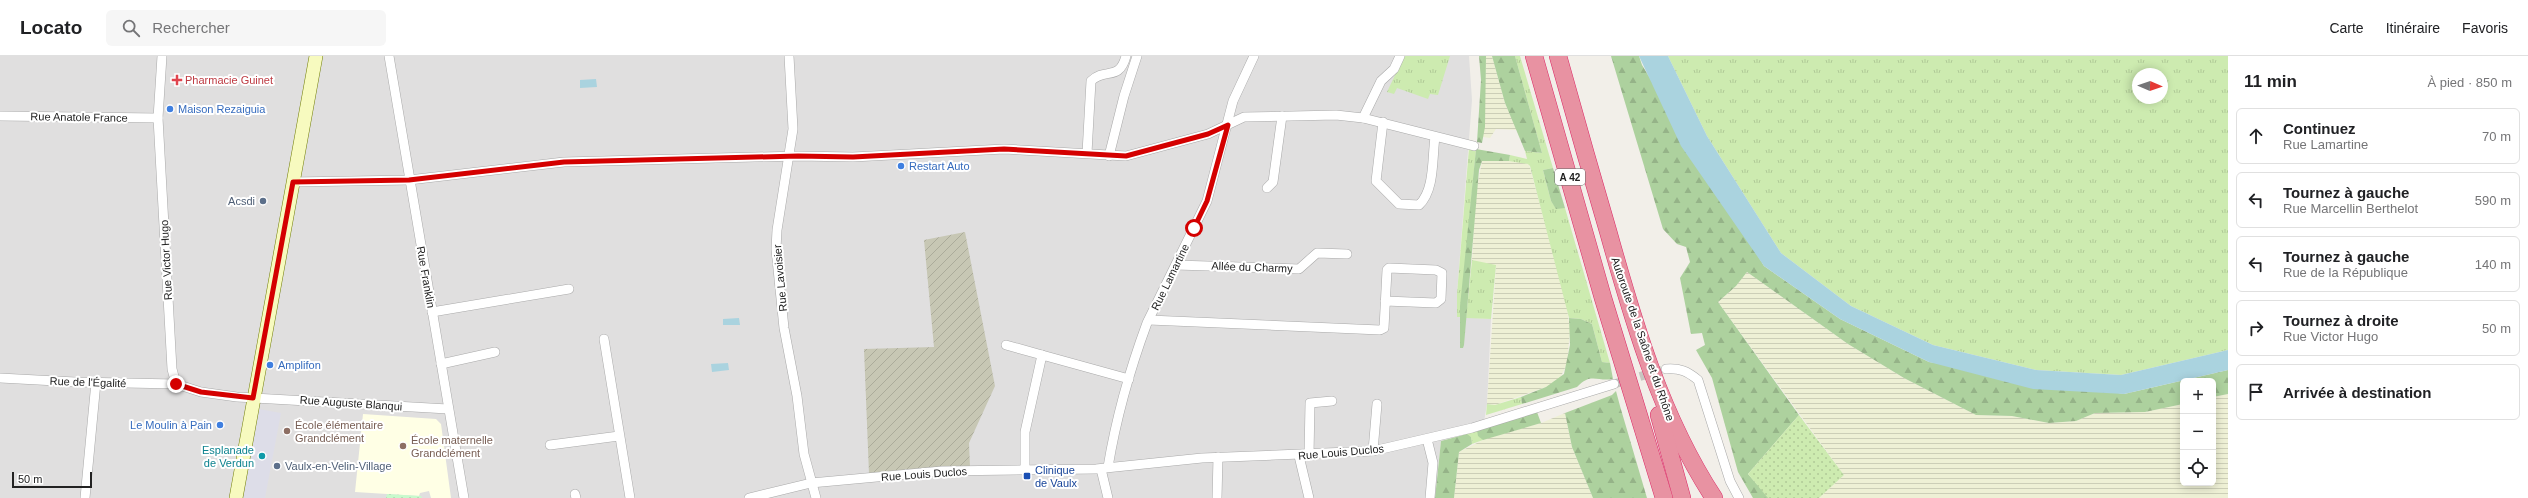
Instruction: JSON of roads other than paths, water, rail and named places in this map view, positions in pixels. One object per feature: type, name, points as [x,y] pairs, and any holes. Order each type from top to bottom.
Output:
[{"type":"highway","name":"Autoroute de la Saône et du Rhône","points":[[1534,56],[1603,298],[1664,498]]},
{"type":"highway","name":"Autoroute de la Saône et du Rhône","points":[[1558,56],[1626,296],[1670,420],[1691,464],[1714,498]]},
{"type":"highway","points":[[1626,296],[1682,498]]},
{"type":"street","name":"Rue Victor Hugo","points":[[162,56],[158,118],[172,369],[176,384]]},
{"type":"street","points":[[236,498],[316,56]]},
{"type":"street","name":"Rue Franklin","points":[[389,56],[464,498]]},
{"type":"street","name":"Rue Lavoisier","points":[[789,56],[793,129],[777,230],[776,249],[784,328],[797,396],[804,454],[816,498]]},
{"type":"street","points":[[1087,153],[1091,81],[1095,77],[1117,72],[1123,67],[1126,56]]},
{"type":"street","points":[[1109,156],[1124,96],[1137,56]]},
{"type":"street","name":"Rue Lamartine","points":[[1108,498],[1105,468],[1129,379],[1148,320],[1207,201],[1228,125],[1233,101],[1254,56]]},
{"type":"street","points":[[1363,118],[1382,81],[1394,69],[1400,56]]},
{"type":"street","points":[[293,182],[409,180],[564,162],[913,155],[1004,149],[1126,156],[1208,134],[1244,117],[1336,115],[1363,118],[1474,146]]},
{"type":"street","name":"Rue Anatole France","points":[[0,116],[158,118]]},
{"type":"street","points":[[1267,188],[1273,182],[1282,116]]},
{"type":"street","points":[[1383,122],[1376,181],[1399,204],[1418,205],[1424,199],[1429,190],[1435,137]]},
{"type":"street","name":"Allée du Charmy","points":[[1176,265],[1299,269],[1317,253],[1347,254]]},
{"type":"street","points":[[1148,320],[1380,330],[1384,328],[1385,301],[1389,268],[1436,270],[1442,273],[1441,300],[1436,303],[1385,301]]},
{"type":"street","points":[[432,312],[569,289]]},
{"type":"street","points":[[604,339],[630,498]]},
{"type":"street","points":[[1006,345],[1129,379]]},
{"type":"street","points":[[441,364],[495,352]]},
{"type":"street","points":[[1025,471],[1024,432],[1042,355]]},
{"type":"street","points":[[1666,369],[1678,368],[1688,371],[1698,380],[1730,481],[1740,498]]},
{"type":"street","name":"Rue de l'Égalité","points":[[0,378],[176,384]]},
{"type":"street","points":[[85,498],[96,382]]},
{"type":"street","points":[[176,384],[201,392],[253,398]]},
{"type":"street","name":"Rue Louis Duclos","points":[[748,498],[811,483],[942,471],[1025,471],[1105,468],[1218,457],[1299,456],[1373,452],[1428,439],[1614,384]]},
{"type":"street","name":"Rue Auguste Blanqui","points":[[253,398],[448,409]]},
{"type":"street","points":[[1309,455],[1310,403],[1332,401]]},
{"type":"street","points":[[1373,452],[1376,404]]},
{"type":"street","points":[[550,444],[619,436]]},
{"type":"street","points":[[1428,439],[1433,463],[1430,498]]},
{"type":"street","points":[[1299,456],[1310,498]]},
{"type":"street","points":[[1217,498],[1218,457]]},
{"type":"water","points":[[1639,56],[1668,56],[1707,136],[1781,253],[1851,306],[1933,345],[2036,370],[2121,375],[2228,350],[2228,370],[2193,378],[2180,378],[2180,381],[2124,394],[2033,389],[1929,362],[1840,319],[1764,266],[1681,146]]},
{"type":"water","points":[[596,79],[597,87],[580,88],[580,80]]},
{"type":"water","points":[[739,318],[740,325],[723,325],[723,319]]},
{"type":"water","points":[[728,363],[729,370],[712,372],[711,364]]},
{"type":"tunnel","points":[[1614,384],[1666,369]]},
{"type":"place","name":"Pharmacie Guinet","points":[[177,80]]},
{"type":"place","name":"Maison Rezaiguia","points":[[170,109]]},
{"type":"place","name":"Restart Auto","points":[[901,166]]},
{"type":"place","name":"Acsdi","points":[[263,201]]},
{"type":"place","name":"Amplifon","points":[[270,365]]},
{"type":"place","name":"Le Moulin à Pain","points":[[220,425]]},
{"type":"place","name":"École élémentaire Grandclément","points":[[287,431]]},
{"type":"place","name":"École maternelle Grandclément","points":[[403,446]]},
{"type":"place","name":"Esplanade de Verdun","points":[[262,456]]},
{"type":"place","name":"Vaulx-en-Velin-Village","points":[[277,466]]},
{"type":"place","name":"Clinique de Vaulx","points":[[1027,476]]}]
